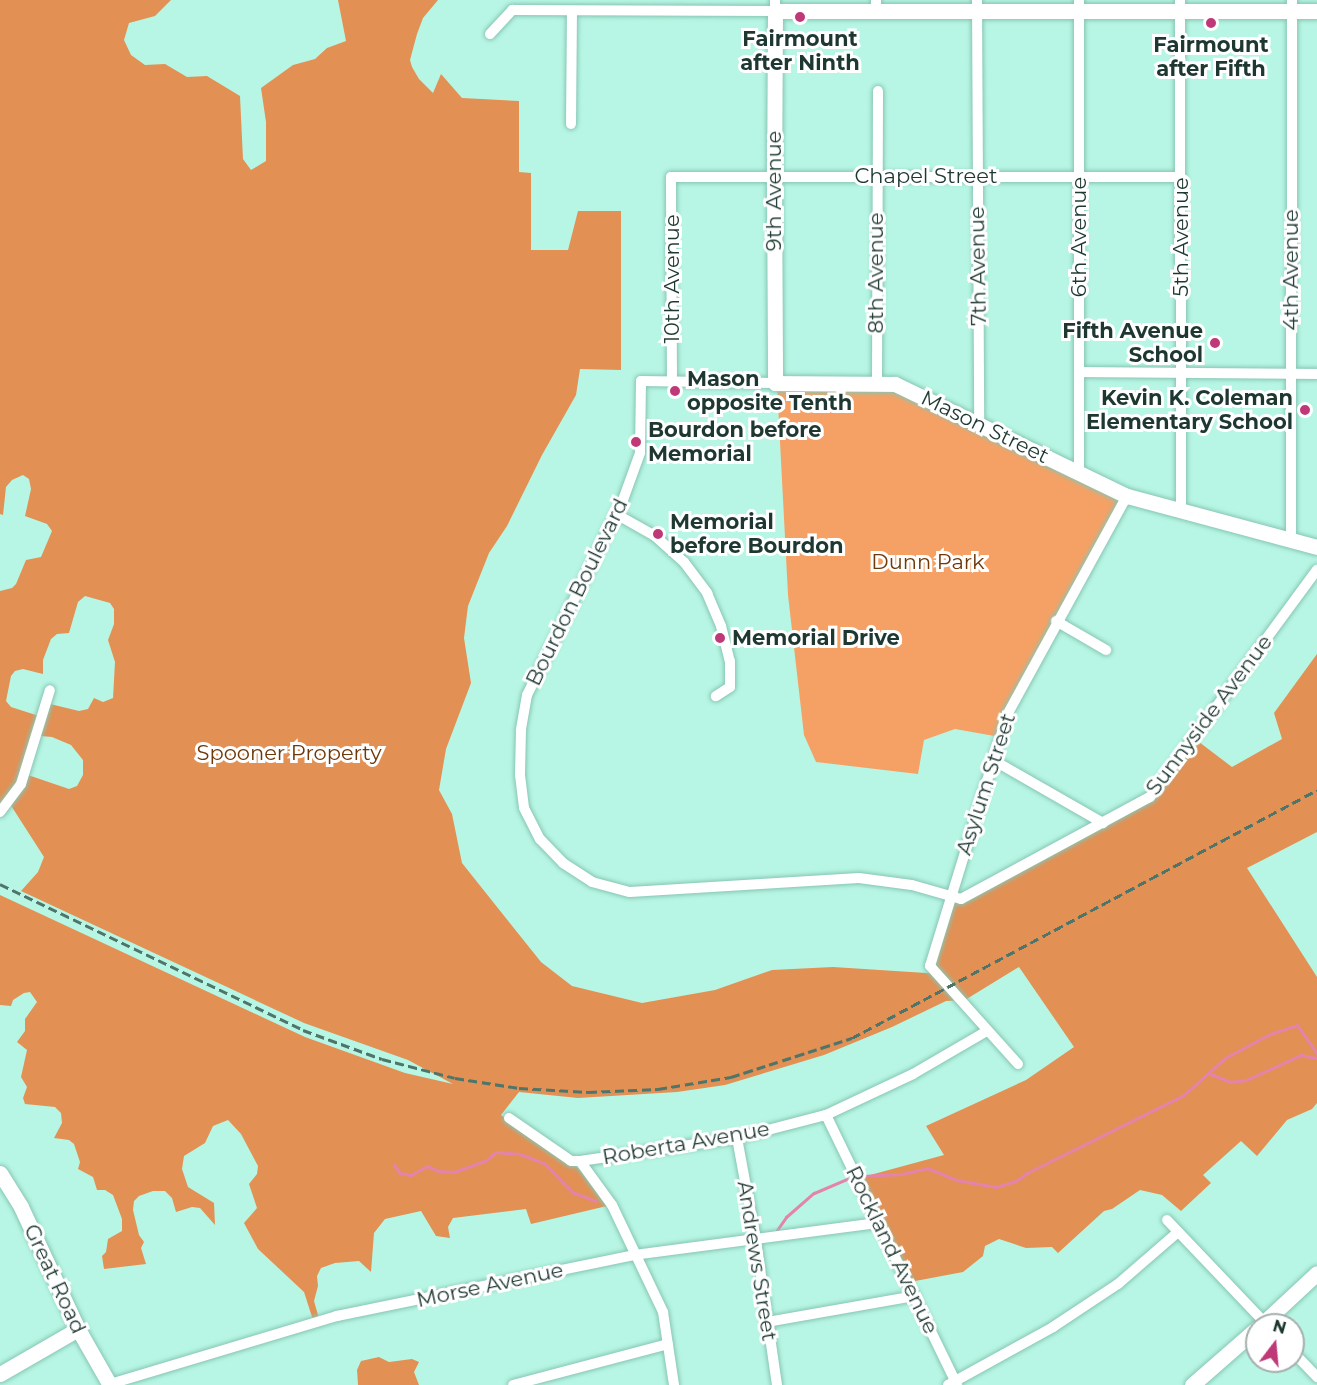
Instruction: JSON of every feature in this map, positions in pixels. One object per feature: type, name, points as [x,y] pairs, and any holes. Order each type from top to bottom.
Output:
[{"type":"street","points":[[490,34],[512,10],[572,11],[676,5],[1292,5],[1317,11]]},
{"type":"street","name":"9th Avenue","points":[[775,5],[775,383]]},
{"type":"street","name":"7th Avenue","points":[[977,5],[980,424]]},
{"type":"street","name":"6th Avenue","points":[[1079,5],[1079,473]]},
{"type":"street","name":"5th Avenue","points":[[1180,5],[1181,511]]},
{"type":"street","name":"4th Avenue","points":[[1292,5],[1292,540]]},
{"type":"street","points":[[571,124],[572,11]]},
{"type":"street","name":"8th Avenue","points":[[877,382],[878,91]]},
{"type":"street","name":"Chapel Street","points":[[671,177],[1181,177]]},
{"type":"street","name":"10th Avenue","points":[[671,177],[672,382]]},
{"type":"street","points":[[1079,372],[1317,374]]},
{"type":"street","name":"Mason Street","points":[[641,381],[895,384],[1127,496],[1317,547]]},
{"type":"street","name":"Bourdon Boulevard","points":[[641,381],[640,453],[616,514],[527,695],[521,730],[520,775],[524,808],[540,839],[563,863],[592,882],[630,892],[859,878],[912,885],[951,896]]},
{"type":"street","name":"Asylum Street","points":[[1018,1064],[930,966],[1007,715],[1056,621],[1127,496]]},
{"type":"street","points":[[616,514],[655,536],[684,562],[706,593],[721,626],[730,661],[730,687],[717,696]]},
{"type":"street","name":"Sunnyside Avenue","points":[[951,896],[961,899],[1150,797],[1317,570]]},
{"type":"street","points":[[1056,621],[1106,650]]},
{"type":"street","points":[[0,812],[21,784],[50,690]]},
{"type":"street","points":[[993,760],[1103,823]]},
{"type":"street","name":"Roberta Avenue","points":[[580,1161],[737,1138],[826,1115],[913,1074],[987,1031]]},
{"type":"street","name":"Rockland Avenue","points":[[826,1115],[915,1296],[954,1384]]},
{"type":"street","points":[[509,1118],[571,1161],[580,1161],[612,1205],[663,1312],[674,1385]]},
{"type":"street","name":"Andrews Street","points":[[737,1138],[756,1241],[777,1385]]},
{"type":"street","name":"Great Road","points":[[0,1173],[21,1207],[78,1329],[110,1384]]},
{"type":"street","points":[[1167,1221],[1251,1313]]},
{"type":"street","name":"Morse Avenue","points":[[110,1384],[337,1316],[634,1255],[756,1241],[878,1223]]},
{"type":"street","points":[[954,1384],[1053,1327],[1118,1284],[1178,1232]]},
{"type":"street","points":[[1275,1313],[1317,1273]]},
{"type":"street","points":[[767,1322],[915,1296]]},
{"type":"street","points":[[0,1374],[78,1329]]},
{"type":"street","points":[[1192,1385],[1245,1340]]},
{"type":"street","points":[[513,1385],[668,1344]]},
{"type":"street","points":[[1305,1364],[1317,1377]]},
{"type":"green space","name":"Spooner Property","points":[[0,0],[171,0],[155,16],[129,23],[124,40],[131,55],[145,65],[165,64],[187,77],[207,76],[240,96],[243,159],[251,170],[266,161],[266,122],[261,88],[293,65],[315,59],[327,48],[346,41],[338,0],[438,0],[423,18],[410,60],[412,67],[419,79],[433,93],[441,74],[462,98],[519,101],[519,172],[531,173],[531,250],[568,250],[578,211],[621,211],[621,370],[580,369],[576,395],[542,455],[507,526],[489,553],[468,606],[464,638],[471,683],[446,749],[439,790],[452,814],[462,863],[541,962],[572,986],[642,1003],[715,990],[772,970],[833,967],[942,974],[930,960],[950,896],[962,900],[1154,796],[1199,742],[1232,767],[1282,739],[1274,713],[1317,654],[1317,832],[1247,868],[1317,977],[1317,1103],[1312,1109],[1287,1120],[1257,1156],[1241,1141],[1203,1175],[1211,1183],[1181,1211],[1162,1195],[1140,1190],[1112,1209],[1104,1211],[1058,1253],[1052,1247],[1026,1248],[999,1239],[985,1246],[983,1256],[963,1272],[910,1282],[859,1178],[944,1155],[926,1126],[1026,1080],[1074,1047],[1019,967],[965,1000],[946,1001],[892,1027],[824,1055],[725,1085],[677,1092],[578,1098],[519,1092],[501,1115],[578,1168],[607,1206],[531,1224],[526,1209],[453,1218],[448,1227],[450,1238],[436,1236],[421,1211],[385,1219],[374,1233],[371,1272],[359,1261],[335,1263],[321,1268],[317,1276],[318,1286],[314,1301],[320,1322],[314,1323],[304,1292],[258,1249],[244,1223],[257,1208],[249,1184],[257,1174],[258,1166],[241,1134],[228,1120],[213,1126],[205,1143],[184,1156],[182,1169],[188,1187],[214,1203],[215,1225],[200,1208],[192,1207],[176,1212],[172,1198],[165,1191],[153,1191],[139,1196],[134,1201],[133,1210],[139,1235],[144,1242],[141,1248],[146,1264],[104,1269],[102,1256],[106,1252],[108,1239],[122,1231],[122,1219],[113,1195],[105,1190],[97,1190],[93,1177],[78,1169],[80,1162],[74,1144],[69,1140],[54,1138],[62,1123],[61,1113],[55,1107],[25,1104],[23,1098],[27,1087],[21,1077],[27,1050],[17,1042],[25,1031],[25,1019],[37,1002],[30,992],[13,1000],[11,1006],[0,1005],[0,895],[305,1037],[405,1073],[453,1084],[408,1060],[304,1023],[21,891],[38,872],[44,857],[10,804],[0,810],[0,591],[12,588],[16,584],[26,560],[41,557],[52,531],[47,524],[25,516],[31,489],[29,479],[23,475],[12,480],[6,487],[3,515],[0,514]],"holes":[[[85,596],[110,603],[114,609],[114,624],[108,640],[115,662],[113,698],[103,702],[94,698],[88,709],[79,711],[46,703],[39,716],[11,707],[6,701],[11,676],[15,671],[23,669],[43,674],[43,660],[51,639],[57,634],[69,633],[78,602]],[[41,736],[52,737],[71,745],[83,760],[83,775],[77,786],[69,789],[25,774]]]},
{"type":"green space","name":"Dunn Park","points":[[777,384],[897,388],[1123,498],[1000,737],[955,729],[924,740],[918,774],[816,762],[804,735],[788,595]]},
{"type":"green space","points":[[379,1357],[389,1362],[412,1359],[419,1362],[414,1372],[419,1385],[358,1385],[357,1370],[361,1361]]},
{"type":"waterway","points":[[862,1176],[902,1174],[927,1168],[956,1180],[996,1187],[1016,1181],[1027,1173],[1184,1095],[1225,1058],[1270,1034],[1297,1025],[1317,1054]]},
{"type":"waterway","points":[[1208,1073],[1230,1082],[1246,1080],[1301,1055],[1317,1058]]},
{"type":"waterway","points":[[394,1165],[400,1173],[411,1175],[427,1166],[439,1171],[454,1172],[487,1160],[496,1152],[520,1154],[544,1163],[572,1192],[595,1201]]},
{"type":"waterway","points":[[777,1230],[786,1217],[814,1193],[847,1179]]},
{"type":"railway","points":[[0,884],[303,1030],[382,1059],[455,1078],[519,1088],[588,1092],[658,1089],[731,1077],[852,1038],[1317,790]]},
{"type":"place","name":"Fairmount after Ninth","points":[[800,17]]},
{"type":"place","name":"Fairmount after Fifth","points":[[1211,23]]},
{"type":"place","name":"Fifth Avenue School","points":[[1215,343]]},
{"type":"place","name":"Mason opposite Tenth","points":[[675,391]]},
{"type":"place","name":"Kevin K. Coleman Elementary School","points":[[1305,410]]},
{"type":"place","name":"Bourdon before Memorial","points":[[636,442]]},
{"type":"place","name":"Memorial before Bourdon","points":[[658,534]]},
{"type":"place","name":"Memorial Drive","points":[[720,638]]}]
